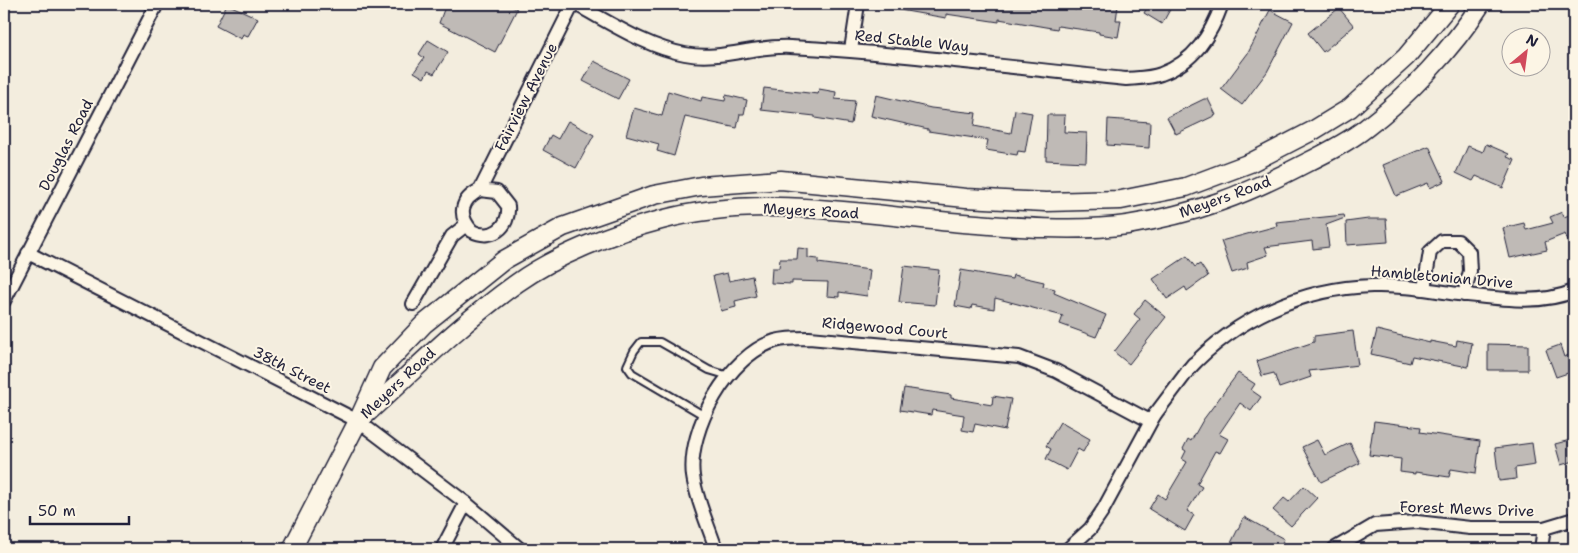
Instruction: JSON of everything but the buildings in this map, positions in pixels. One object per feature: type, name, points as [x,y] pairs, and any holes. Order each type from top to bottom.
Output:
[{"type":"street","name":"Douglas Road","points":[[4,301],[157,4]]},
{"type":"street","name":"Red Stable Way","points":[[574,4],[644,40],[686,54],[715,56],[781,47],[851,50],[1126,79],[1160,75],[1182,64],[1199,49],[1207,38],[1222,4]]},
{"type":"street","name":"Fairview Avenue","points":[[466,225],[463,219],[463,206],[470,194],[480,190],[574,4]]},
{"type":"street","points":[[851,50],[858,4]]},
{"type":"street","name":"Meyers Road","points":[[358,421],[382,368],[424,324],[504,260],[563,227],[654,195],[700,186],[782,180],[966,198],[1046,202],[1121,200],[1186,187],[1250,163],[1314,130],[1350,108],[1406,57],[1450,4]]},
{"type":"street","name":"Meyers Road","points":[[358,421],[441,343],[518,282],[574,250],[661,220],[704,212],[781,206],[964,223],[1045,228],[1124,225],[1193,212],[1261,187],[1326,153],[1365,129],[1424,75],[1450,46],[1482,4]]},
{"type":"street","points":[[413,304],[452,236],[466,225],[472,231],[486,235],[497,232],[506,222],[508,206],[502,196],[491,190],[480,190]]},
{"type":"street","points":[[1424,290],[1430,252],[1442,240],[1458,241],[1469,252],[1470,271],[1464,294]]},
{"type":"street","name":"38th Street","points":[[28,253],[358,421],[466,503],[520,549]]},
{"type":"street","name":"Hambletonian Drive","points":[[1150,420],[1193,364],[1238,327],[1274,308],[1311,294],[1374,286],[1516,300],[1563,295],[1574,291]]},
{"type":"street","name":"Ridgewood Court","points":[[716,549],[693,477],[696,442],[717,392],[729,376],[744,359],[775,341],[800,338],[1004,354],[1038,363],[1150,420]]},
{"type":"street","points":[[1068,549],[1090,529],[1103,510],[1150,420]]},
{"type":"street","points":[[292,549],[358,421]]},
{"type":"street","points":[[442,549],[466,503]]},
{"type":"street","name":"Forest Mews Drive","points":[[1334,549],[1375,525],[1404,522],[1470,528],[1544,528],[1574,519]]},
{"type":"street","points":[[1541,549],[1544,528]]},
{"type":"lane","points":[[706,416],[632,374],[627,366],[634,351],[641,342],[660,342],[709,370],[729,376]]}]
